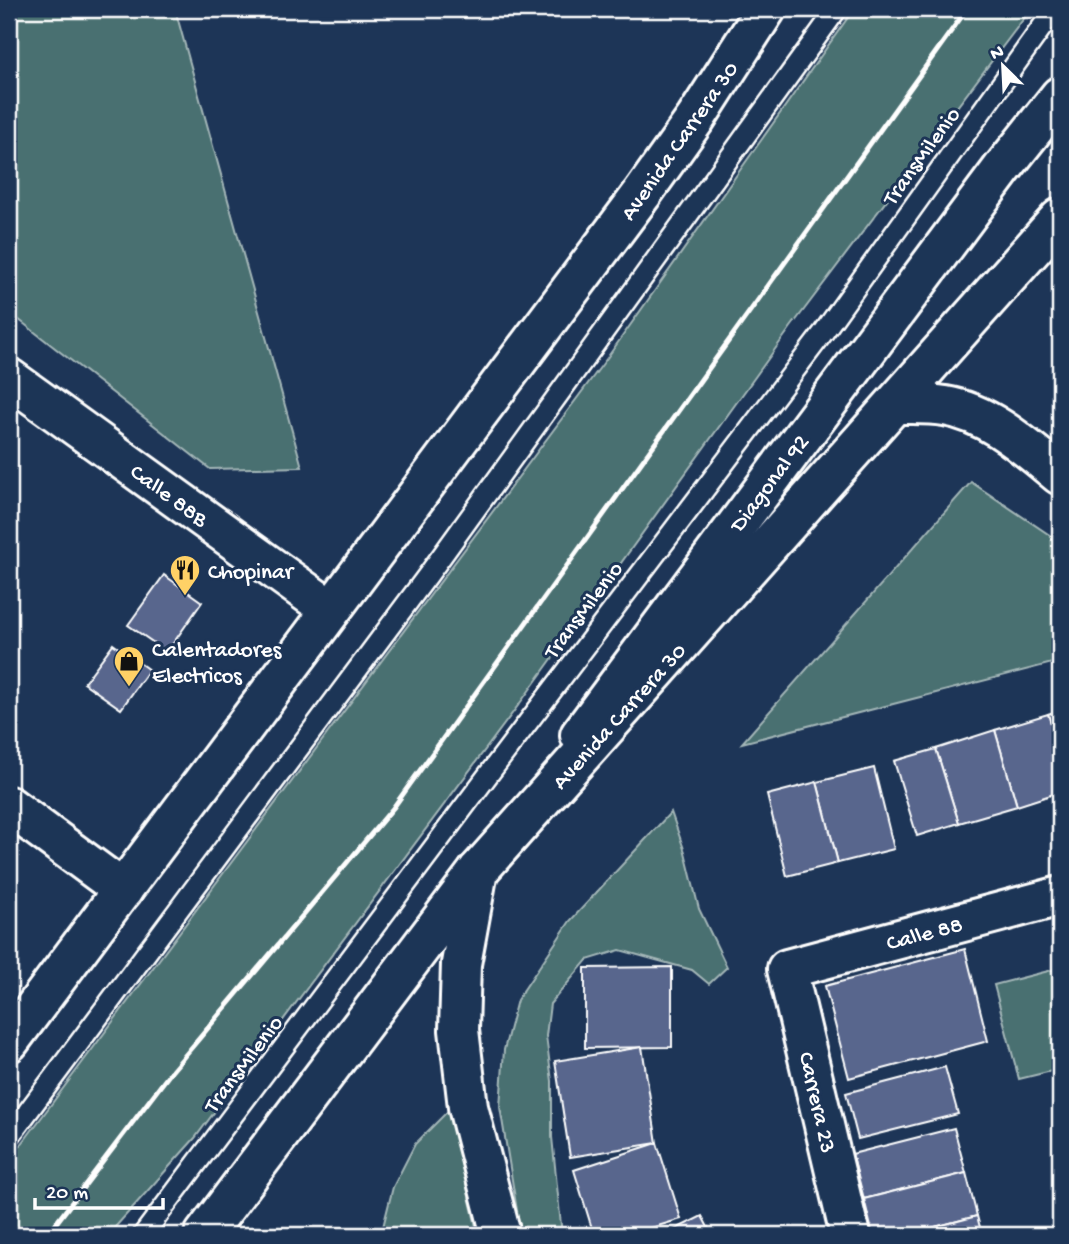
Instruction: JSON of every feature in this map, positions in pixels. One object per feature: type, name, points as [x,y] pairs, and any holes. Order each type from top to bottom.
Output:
[{"type":"main road","name":"Avenida Carrera 30","points":[[9,1042],[649,183],[696,118],[766,9]]},
{"type":"main road","name":"Diagonal 92","points":[[478,871],[1002,169],[1060,96]]},
{"type":"main road","name":"Avenida Carrera 30","points":[[204,1235],[478,871],[1060,218]]},
{"type":"main road","name":"Calle 88B","points":[[9,378],[331,610]]},
{"type":"main road","points":[[896,404],[947,406],[971,414],[1016,440],[1060,475]]},
{"type":"main road","points":[[9,806],[123,890]]},
{"type":"main road","points":[[478,871],[461,964],[459,1030],[468,1107],[501,1235]]},
{"type":"main road","name":"Calle 88","points":[[787,968],[1060,896]]},
{"type":"main road","name":"Carrera 23","points":[[787,968],[850,1235]]},
{"type":"lane","points":[[9,1137],[428,575],[837,9]]},
{"type":"lane","name":"TransMilenio","points":[[144,1235],[822,333],[1055,9]]},
{"type":"green space","points":[[9,9],[175,9],[302,467],[210,469],[9,312]]},
{"type":"green space","points":[[854,9],[1031,9],[791,327],[523,699],[195,1138],[108,1235],[9,1235],[9,1161],[607,358]]},
{"type":"green space","points":[[971,482],[1060,542],[1060,661],[742,743]]},
{"type":"green space","points":[[671,812],[685,852],[699,909],[727,967],[709,984],[692,970],[620,950],[587,960],[550,1004],[546,1036],[552,1081],[552,1137],[562,1235],[521,1235],[500,1107],[504,1050],[517,1000],[570,921]]},
{"type":"green space","points":[[1060,968],[1060,1069],[1019,1079],[994,985]]},
{"type":"green space","points":[[449,1110],[478,1235],[381,1235],[393,1187],[415,1144]]},
{"type":"building","points":[[164,575],[202,602],[167,652],[128,625]]},
{"type":"building","points":[[113,644],[149,670],[121,709],[84,683]]},
{"type":"building","points":[[1060,710],[1060,754],[1048,714]]},
{"type":"building","points":[[1048,714],[1060,754],[1060,792],[1017,806],[995,730]]},
{"type":"building","points":[[995,730],[1017,806],[959,823],[936,749]]},
{"type":"building","points":[[936,749],[959,823],[917,836],[894,761]]},
{"type":"building","points":[[874,768],[894,849],[838,863],[817,782]]},
{"type":"building","points":[[817,782],[838,863],[787,876],[767,795]]},
{"type":"building","points":[[965,949],[988,1041],[849,1078],[825,986]]},
{"type":"building","points":[[672,967],[672,1047],[585,1048],[585,968]]},
{"type":"building","points":[[642,1047],[657,1143],[570,1157],[555,1061]]},
{"type":"building","points":[[945,1067],[958,1114],[858,1139],[846,1093]]},
{"type":"building","points":[[954,1128],[966,1173],[864,1199],[852,1154]]},
{"type":"building","points":[[657,1143],[681,1219],[628,1235],[594,1235],[574,1170]]},
{"type":"building","points":[[966,1173],[977,1216],[904,1235],[873,1235],[864,1199]]},
{"type":"building","points":[[702,1216],[712,1235],[664,1235]]},
{"type":"building","points":[[977,1216],[982,1235],[904,1235]]},
{"type":"railway","points":[[47,1235],[171,1072],[393,808],[967,9]]},
{"type":"place","name":"Chopinar","points":[[185,597]]},
{"type":"place","name":"Calentadores Electricos","points":[[129,688]]}]
